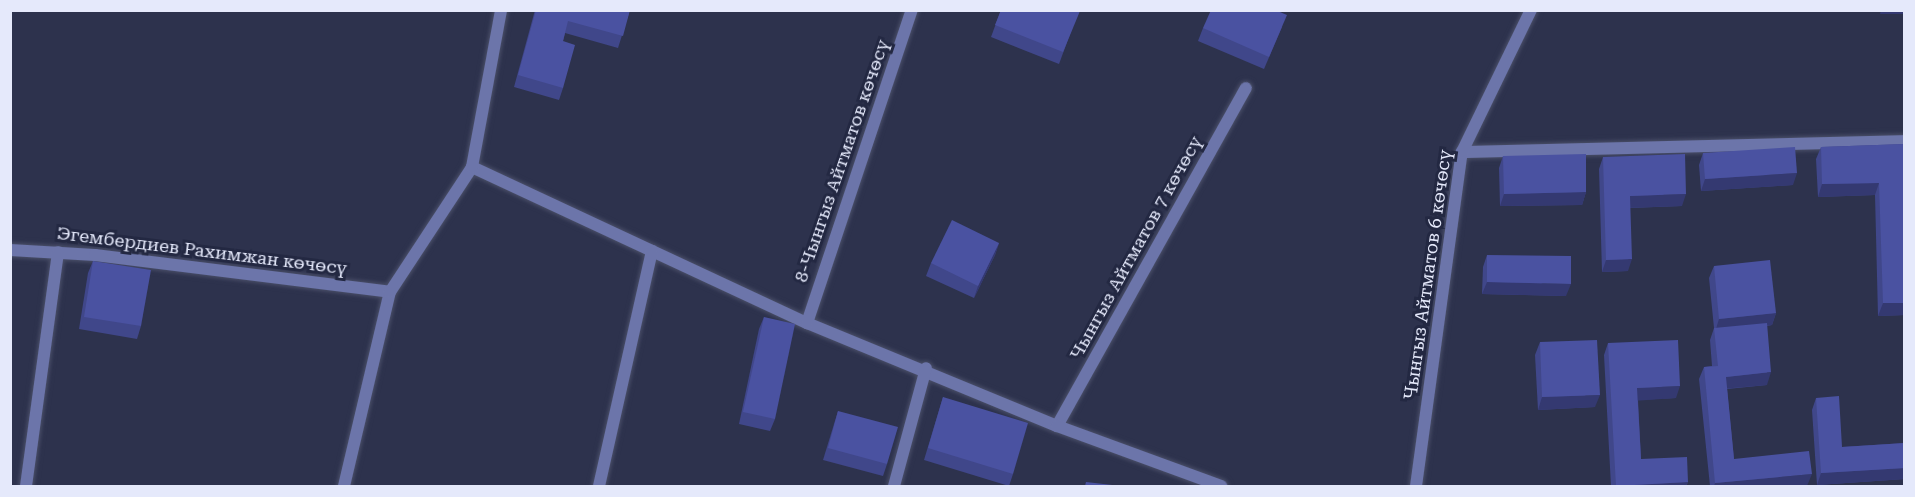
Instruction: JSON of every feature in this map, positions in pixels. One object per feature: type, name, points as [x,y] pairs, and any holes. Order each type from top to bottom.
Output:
[{"type":"street","points":[[344,486],[390,292],[472,167],[501,10]]},
{"type":"street","name":"8-Чынгыз Айтматов көчөсү","points":[[807,322],[912,10]]},
{"type":"street","name":"Чынгыз Айтматов 6 көчөсү","points":[[1416,486],[1462,152],[1531,10]]},
{"type":"street","name":"Чынгыз Айтматов 7 көчөсү","points":[[1057,426],[1246,88]]},
{"type":"street","points":[[1462,152],[1905,141]]},
{"type":"street","points":[[472,167],[807,322],[926,368],[1057,426],[1221,486]]},
{"type":"street","name":"Эгембердиев Рахимжан көчөсү","points":[[10,250],[58,252],[390,292]]},
{"type":"street","points":[[599,486],[652,251]]},
{"type":"street","points":[[26,486],[58,252]]},
{"type":"street","points":[[894,486],[926,368]]},
{"type":"building","points":[[536,10],[630,10],[623,36],[568,21],[563,41],[575,45],[563,88],[518,75]]},
{"type":"building","points":[[1001,10],[1080,11],[1063,52],[995,25]]},
{"type":"building","points":[[1211,10],[1275,10],[1287,15],[1269,57],[1203,28]]},
{"type":"building","points":[[1905,144],[1905,303],[1883,303],[1879,183],[1822,184],[1821,147]]},
{"type":"building","points":[[1795,147],[1797,173],[1705,179],[1703,153]]},
{"type":"building","points":[[1586,154],[1586,192],[1504,194],[1503,156]]},
{"type":"building","points":[[1685,154],[1686,194],[1630,196],[1632,259],[1606,260],[1603,157]]},
{"type":"building","points":[[952,220],[999,243],[978,286],[931,263]]},
{"type":"building","points":[[1487,255],[1571,256],[1571,284],[1487,282]]},
{"type":"building","points":[[1770,260],[1776,313],[1719,319],[1714,266]]},
{"type":"building","points":[[93,261],[151,270],[141,326],[84,317]]},
{"type":"building","points":[[764,317],[795,324],[775,419],[743,412]]},
{"type":"building","points":[[1767,323],[1771,372],[1726,377],[1734,459],[1809,451],[1812,474],[1715,483],[1704,367],[1718,366],[1714,328]]},
{"type":"building","points":[[1597,340],[1600,395],[1542,397],[1540,342]]},
{"type":"building","points":[[1678,340],[1680,386],[1637,388],[1641,459],[1687,457],[1688,482],[1616,486],[1608,343]]},
{"type":"building","points":[[1839,396],[1842,447],[1905,443],[1905,468],[1821,473],[1816,398]]},
{"type":"building","points":[[943,397],[1028,423],[1013,474],[928,448]]},
{"type":"building","points":[[838,411],[898,427],[887,464],[828,448]]},
{"type":"building","points":[[1086,482],[1121,486],[1085,486]]}]
